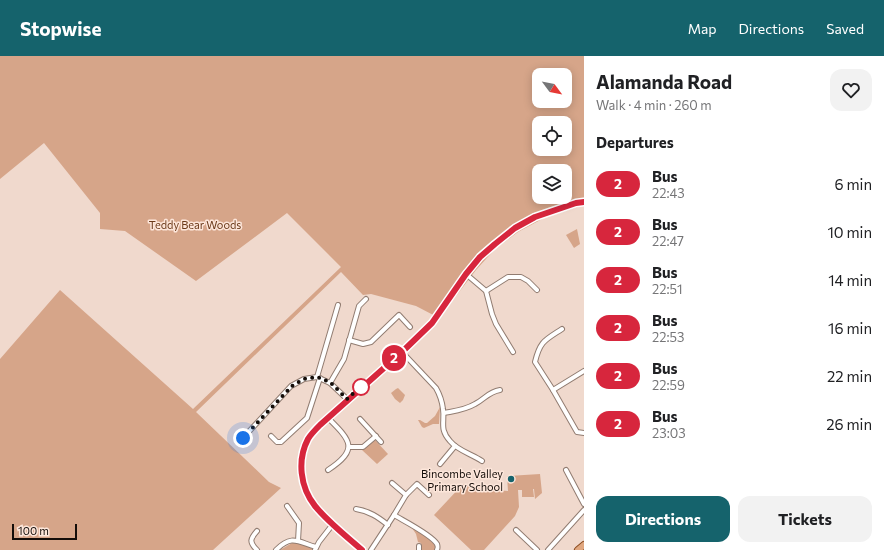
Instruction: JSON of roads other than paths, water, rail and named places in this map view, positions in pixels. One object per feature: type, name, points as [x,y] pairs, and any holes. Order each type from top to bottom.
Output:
[{"type":"main road","points":[[578,550],[584,545]]},
{"type":"street","points":[[362,550],[314,505],[308,494],[303,481],[302,456],[308,439],[316,428],[347,399],[402,352],[432,323],[466,274],[480,257],[495,244],[515,228],[535,217],[576,203],[584,202]]},
{"type":"street","points":[[466,274],[486,291],[496,324],[513,352]]},
{"type":"street","points":[[486,291],[508,277],[521,277],[528,281],[537,290]]},
{"type":"street","points":[[330,382],[344,359],[359,306],[366,299]]},
{"type":"street","points":[[271,436],[277,442],[281,442],[306,418],[338,305]]},
{"type":"street","points":[[349,340],[363,344],[371,342],[398,315],[410,327]]},
{"type":"street","points":[[562,329],[544,341],[538,350],[535,362],[577,432],[584,433]]},
{"type":"street","points":[[402,352],[436,388],[442,399],[444,413],[442,424],[446,437],[455,446],[482,461]]},
{"type":"street","points":[[553,390],[584,371]]},
{"type":"street","points":[[243,438],[292,386],[304,379],[318,378],[330,382],[347,399]]},
{"type":"street","points":[[444,413],[464,409],[474,405],[492,392],[500,390]]},
{"type":"street","points":[[328,418],[346,437],[349,447],[346,455],[336,465],[328,470]]},
{"type":"street","points":[[360,419],[382,442]]},
{"type":"street","points":[[349,447],[363,447],[376,436]]},
{"type":"street","points":[[440,464],[455,446]]},
{"type":"street","points":[[566,470],[584,504]]},
{"type":"street","points":[[392,483],[406,495]]},
{"type":"street","points":[[371,550],[406,495],[417,484],[429,495]]},
{"type":"street","points":[[287,506],[299,524],[298,541]]},
{"type":"street","points":[[356,509],[364,510],[373,514],[388,525]]},
{"type":"street","points":[[548,550],[584,510]]},
{"type":"street","points":[[394,515],[433,540],[438,550]]},
{"type":"street","points":[[276,550],[286,542],[291,541],[298,541],[316,548],[322,537],[333,524]]},
{"type":"street","points":[[516,530],[537,550]]},
{"type":"street","points":[[257,531],[252,537],[251,542],[257,550]]},
{"type":"place","name":"Bincombe Valley Primary School","points":[[511,479]]},
{"type":"park label","name":"Teddy Bear Woods","points":[[195,224]]}]
